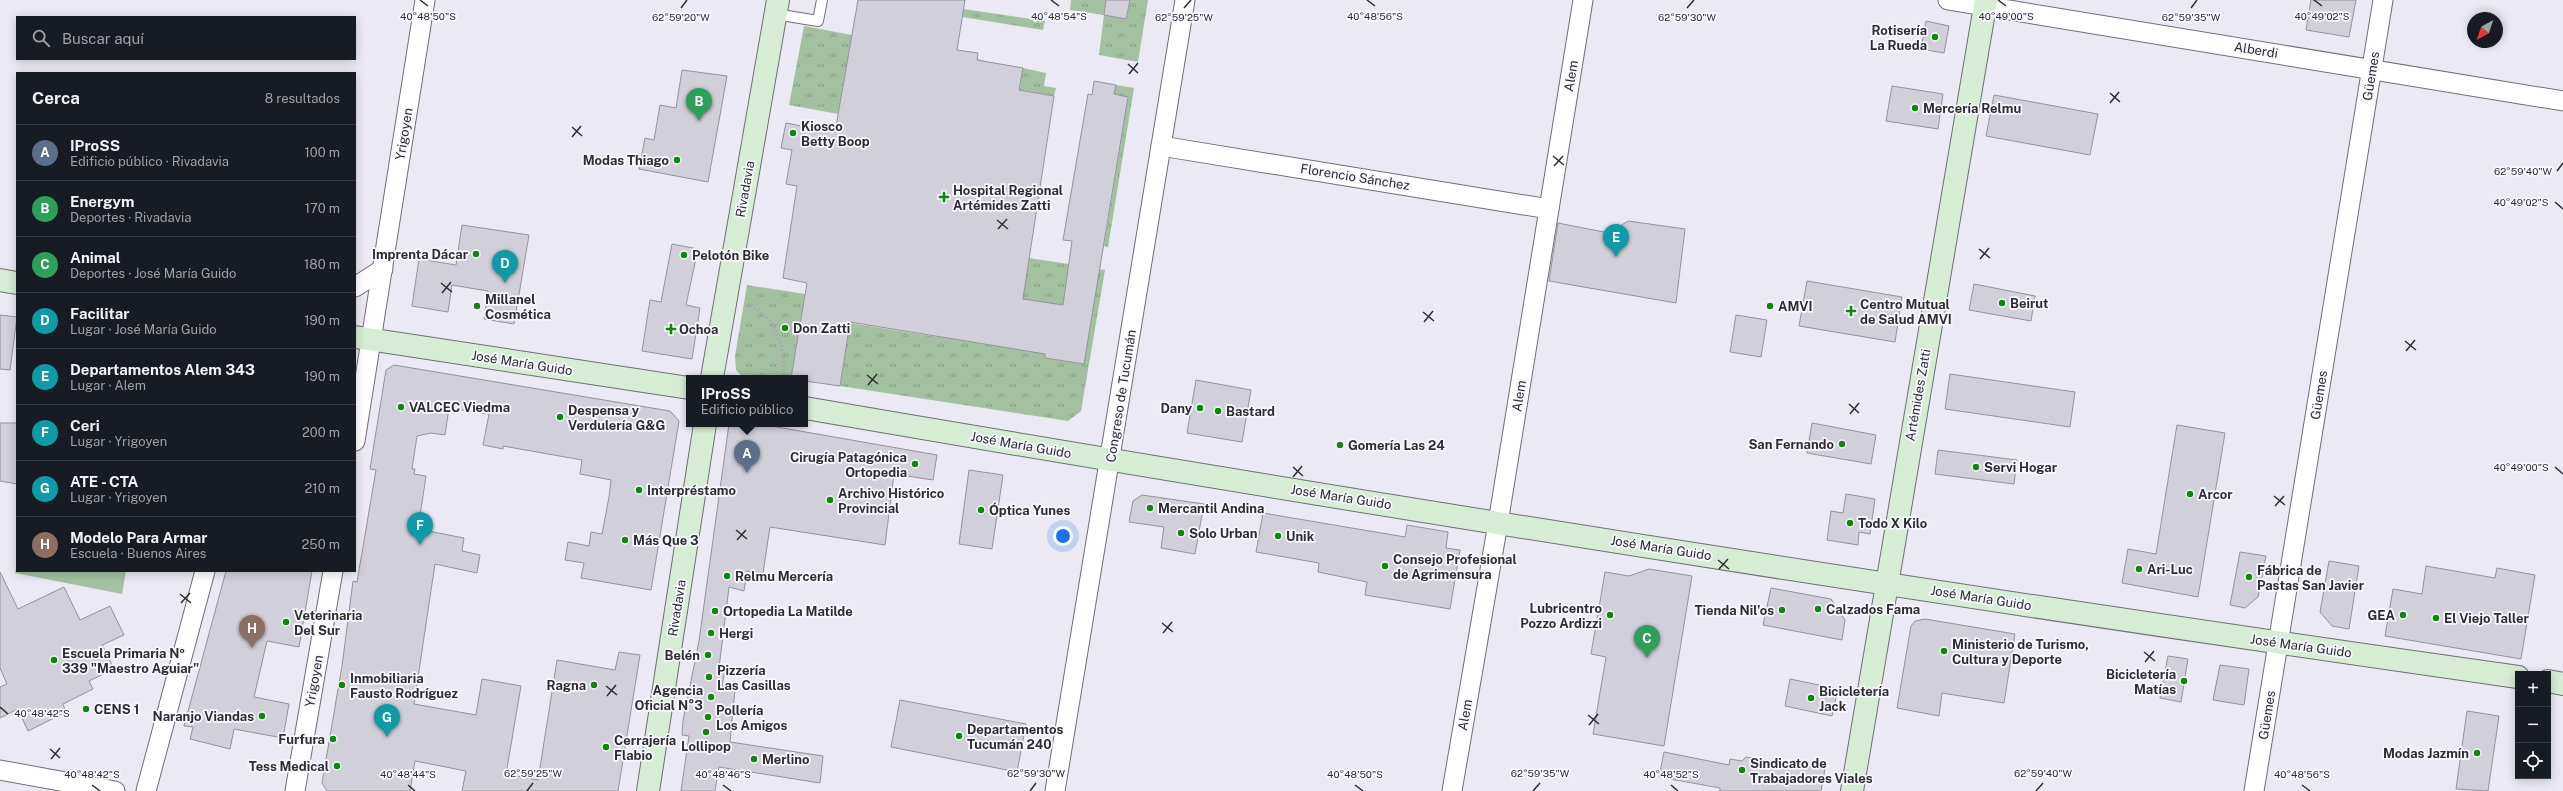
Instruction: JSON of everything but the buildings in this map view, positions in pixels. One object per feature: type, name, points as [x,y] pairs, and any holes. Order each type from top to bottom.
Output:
[{"type":"main road","name":"Artémides Zatti","points":[[1852,791],[1986,3]]},
{"type":"main road","name":"Rivadavia","points":[[713,375],[776,7]]},
{"type":"main road","points":[[0,280],[16,283]]},
{"type":"main road","name":"José María Guido","points":[[364,338],[686,388]]},
{"type":"main road","name":"José María Guido","points":[[808,409],[1110,460],[1886,584],[2278,643],[2515,677]]},
{"type":"main road","name":"Rivadavia","points":[[648,791],[705,427]]},
{"type":"main road","points":[[2551,682],[2563,684]]},
{"type":"street","name":"Yrigoyen","points":[[356,430],[364,338],[383,269],[425,0]]},
{"type":"street","name":"Congreso de Tucumán","points":[[1055,791],[1185,0]]},
{"type":"street","name":"Alem","points":[[1452,791],[1498,523],[1583,0]]},
{"type":"street","name":"Alberdi","points":[[1948,0],[1986,3],[2372,70],[2563,101]]},
{"type":"street","name":"Güemes","points":[[2254,791],[2383,0]]},
{"type":"street","name":"Florencio Sánchez","points":[[1161,146],[1549,209]]},
{"type":"street","points":[[356,286],[383,269]]},
{"type":"street","points":[[146,791],[205,572]]},
{"type":"street","name":"Yrigoyen","points":[[295,791],[332,572]]},
{"type":"street","points":[[0,770],[115,791]]},
{"type":"lane","points":[[776,7],[818,21],[822,0]]},
{"type":"path","points":[[726,302],[748,305],[763,314],[773,326],[782,343],[785,362],[783,375]]},
{"type":"green space","points":[[1071,0],[1106,0],[1104,15],[1070,10]]},
{"type":"green space","points":[[1130,0],[1148,0],[1138,62],[1099,55],[1104,15],[1126,19]]},
{"type":"green space","points":[[963,9],[1045,21],[1043,30],[962,17]]},
{"type":"green space","points":[[804,26],[852,35],[838,114],[789,105]]},
{"type":"green space","points":[[977,59],[998,64],[995,84],[1020,88],[1023,68],[1046,73],[1044,86],[1056,88],[1054,96],[1023,90],[1020,103],[975,74]]},
{"type":"green space","points":[[1116,85],[1134,88],[1108,247],[1104,246],[1128,97],[1114,95]]},
{"type":"green space","points":[[953,239],[958,340],[1015,349],[1029,258],[1069,264],[1063,305],[1052,304],[1045,358],[1084,364],[1099,269],[1105,270],[1081,411],[1068,421],[840,386],[850,323],[938,337]]},
{"type":"green space","points":[[747,285],[805,294],[792,375],[741,375],[736,370],[735,356]]},
{"type":"green space","points":[[16,568],[16,572],[126,572],[122,594],[15,573]]},
{"type":"place","name":"Rotisería La Rueda","points":[[1935,37]]},
{"type":"place","name":"Mercería Relmu","points":[[1915,108]]},
{"type":"place","name":"Energym","points":[[699,121]]},
{"type":"place","name":"Kiosco Betty Boop","points":[[793,133]]},
{"type":"place","name":"Modas Thiago","points":[[677,160]]},
{"type":"place","name":"Hospital Regional Artémides Zatti","points":[[944,197]]},
{"type":"place","name":"Imprenta Dácar","points":[[476,254]]},
{"type":"place","name":"Pelotón Bike","points":[[684,255]]},
{"type":"place","name":"Departamentos Alem 343","points":[[1616,257]]},
{"type":"place","name":"Facilitar","points":[[505,283]]},
{"type":"place","name":"Beirut","points":[[2002,303]]},
{"type":"place","name":"Millanel Cosmética","points":[[477,306]]},
{"type":"place","name":"AMVI","points":[[1770,306]]},
{"type":"place","name":"Centro Mutual de Salud AMVI","points":[[1851,311]]},
{"type":"place","name":"Don Zatti","points":[[785,328]]},
{"type":"place","name":"Ochoa","points":[[671,329]]},
{"type":"place","name":"VALCEC Viedma","points":[[401,407]]},
{"type":"place","name":"Dany","points":[[1200,408]]},
{"type":"place","name":"Bastard","points":[[1218,411]]},
{"type":"place","name":"Despensa y Verdulería G&G","points":[[560,417]]},
{"type":"place","name":"San Fernando","points":[[1842,444]]},
{"type":"place","name":"Gomería Las 24","points":[[1340,445]]},
{"type":"place","name":"Cirugía Patagónica Ortopedia","points":[[915,464]]},
{"type":"place","name":"Servi Hogar","points":[[1976,467]]},
{"type":"place","name":"IProSS","points":[[747,473]]},
{"type":"place","name":"Interpréstamo","points":[[639,490]]},
{"type":"place","name":"Arcor","points":[[2190,494]]},
{"type":"place","name":"Archivo Histórico Provincial","points":[[830,500]]},
{"type":"place","name":"Mercantil Andina","points":[[1150,508]]},
{"type":"place","name":"Óptica Yunes","points":[[981,510]]},
{"type":"place","name":"Todo X Kilo","points":[[1850,523]]},
{"type":"place","name":"Solo Urban","points":[[1181,533]]},
{"type":"place","name":"Unik","points":[[1278,536]]},
{"type":"place","name":"Más Que 3","points":[[625,540]]},
{"type":"place","name":"Ceri","points":[[420,545]]},
{"type":"place","name":"Consejo Profesional de Agrimensura","points":[[1385,566]]},
{"type":"place","name":"Ari-Luc","points":[[2139,569]]},
{"type":"place","name":"Relmu Mercería","points":[[727,576]]},
{"type":"place","name":"Fábrica de Pastas San Javier","points":[[2249,577]]},
{"type":"place","name":"Calzados Fama","points":[[1818,609]]},
{"type":"place","name":"Tienda Nil'os","points":[[1782,610]]},
{"type":"place","name":"Ortopedia La Matilde","points":[[715,611]]},
{"type":"place","name":"Lubricentro Pozzo Ardizzi","points":[[1610,615]]},
{"type":"place","name":"GEA","points":[[2403,615]]},
{"type":"place","name":"El Viejo Taller","points":[[2436,618]]},
{"type":"place","name":"Veterinaria Del Sur","points":[[286,622]]},
{"type":"place","name":"Hergi","points":[[711,633]]},
{"type":"place","name":"Modelo Para Armar","points":[[252,648]]},
{"type":"place","name":"Ministerio de Turismo, Cultura y Deporte","points":[[1944,651]]},
{"type":"place","name":"Belén","points":[[708,655]]},
{"type":"place","name":"Animal","points":[[1647,658]]},
{"type":"place","name":"Escuela Primaria Nº 339 \"Maestro Aguiar\"","points":[[54,660]]},
{"type":"place","name":"Pizzería Las Casillas","points":[[709,677]]},
{"type":"place","name":"Bicicletería Matías","points":[[2184,681]]},
{"type":"place","name":"Inmobiliaria Fausto Rodríguez","points":[[342,685]]},
{"type":"place","name":"Ragna","points":[[594,685]]},
{"type":"place","name":"Agencia Oficial N°3","points":[[711,697]]},
{"type":"place","name":"Bicicletería Jack","points":[[1811,698]]},
{"type":"place","name":"CENS 1","points":[[86,709]]},
{"type":"place","name":"Naranjo Viandas","points":[[262,716]]},
{"type":"place","name":"Pollería Los Amigos","points":[[708,717]]},
{"type":"place","name":"Lollipop","points":[[706,732]]},
{"type":"place","name":"Departamentos Tucumán 240","points":[[959,736]]},
{"type":"place","name":"ATE - CTA","points":[[387,737]]},
{"type":"place","name":"Furfura","points":[[333,739]]},
{"type":"place","name":"Cerrajería Flabio","points":[[606,747]]},
{"type":"place","name":"Modas Jazmín","points":[[2477,753]]},
{"type":"place","name":"Merlino","points":[[754,759]]},
{"type":"place","name":"Tess Medical","points":[[337,766]]},
{"type":"place","name":"Sindicato de Trabajadores Viales","points":[[1742,770]]}]
